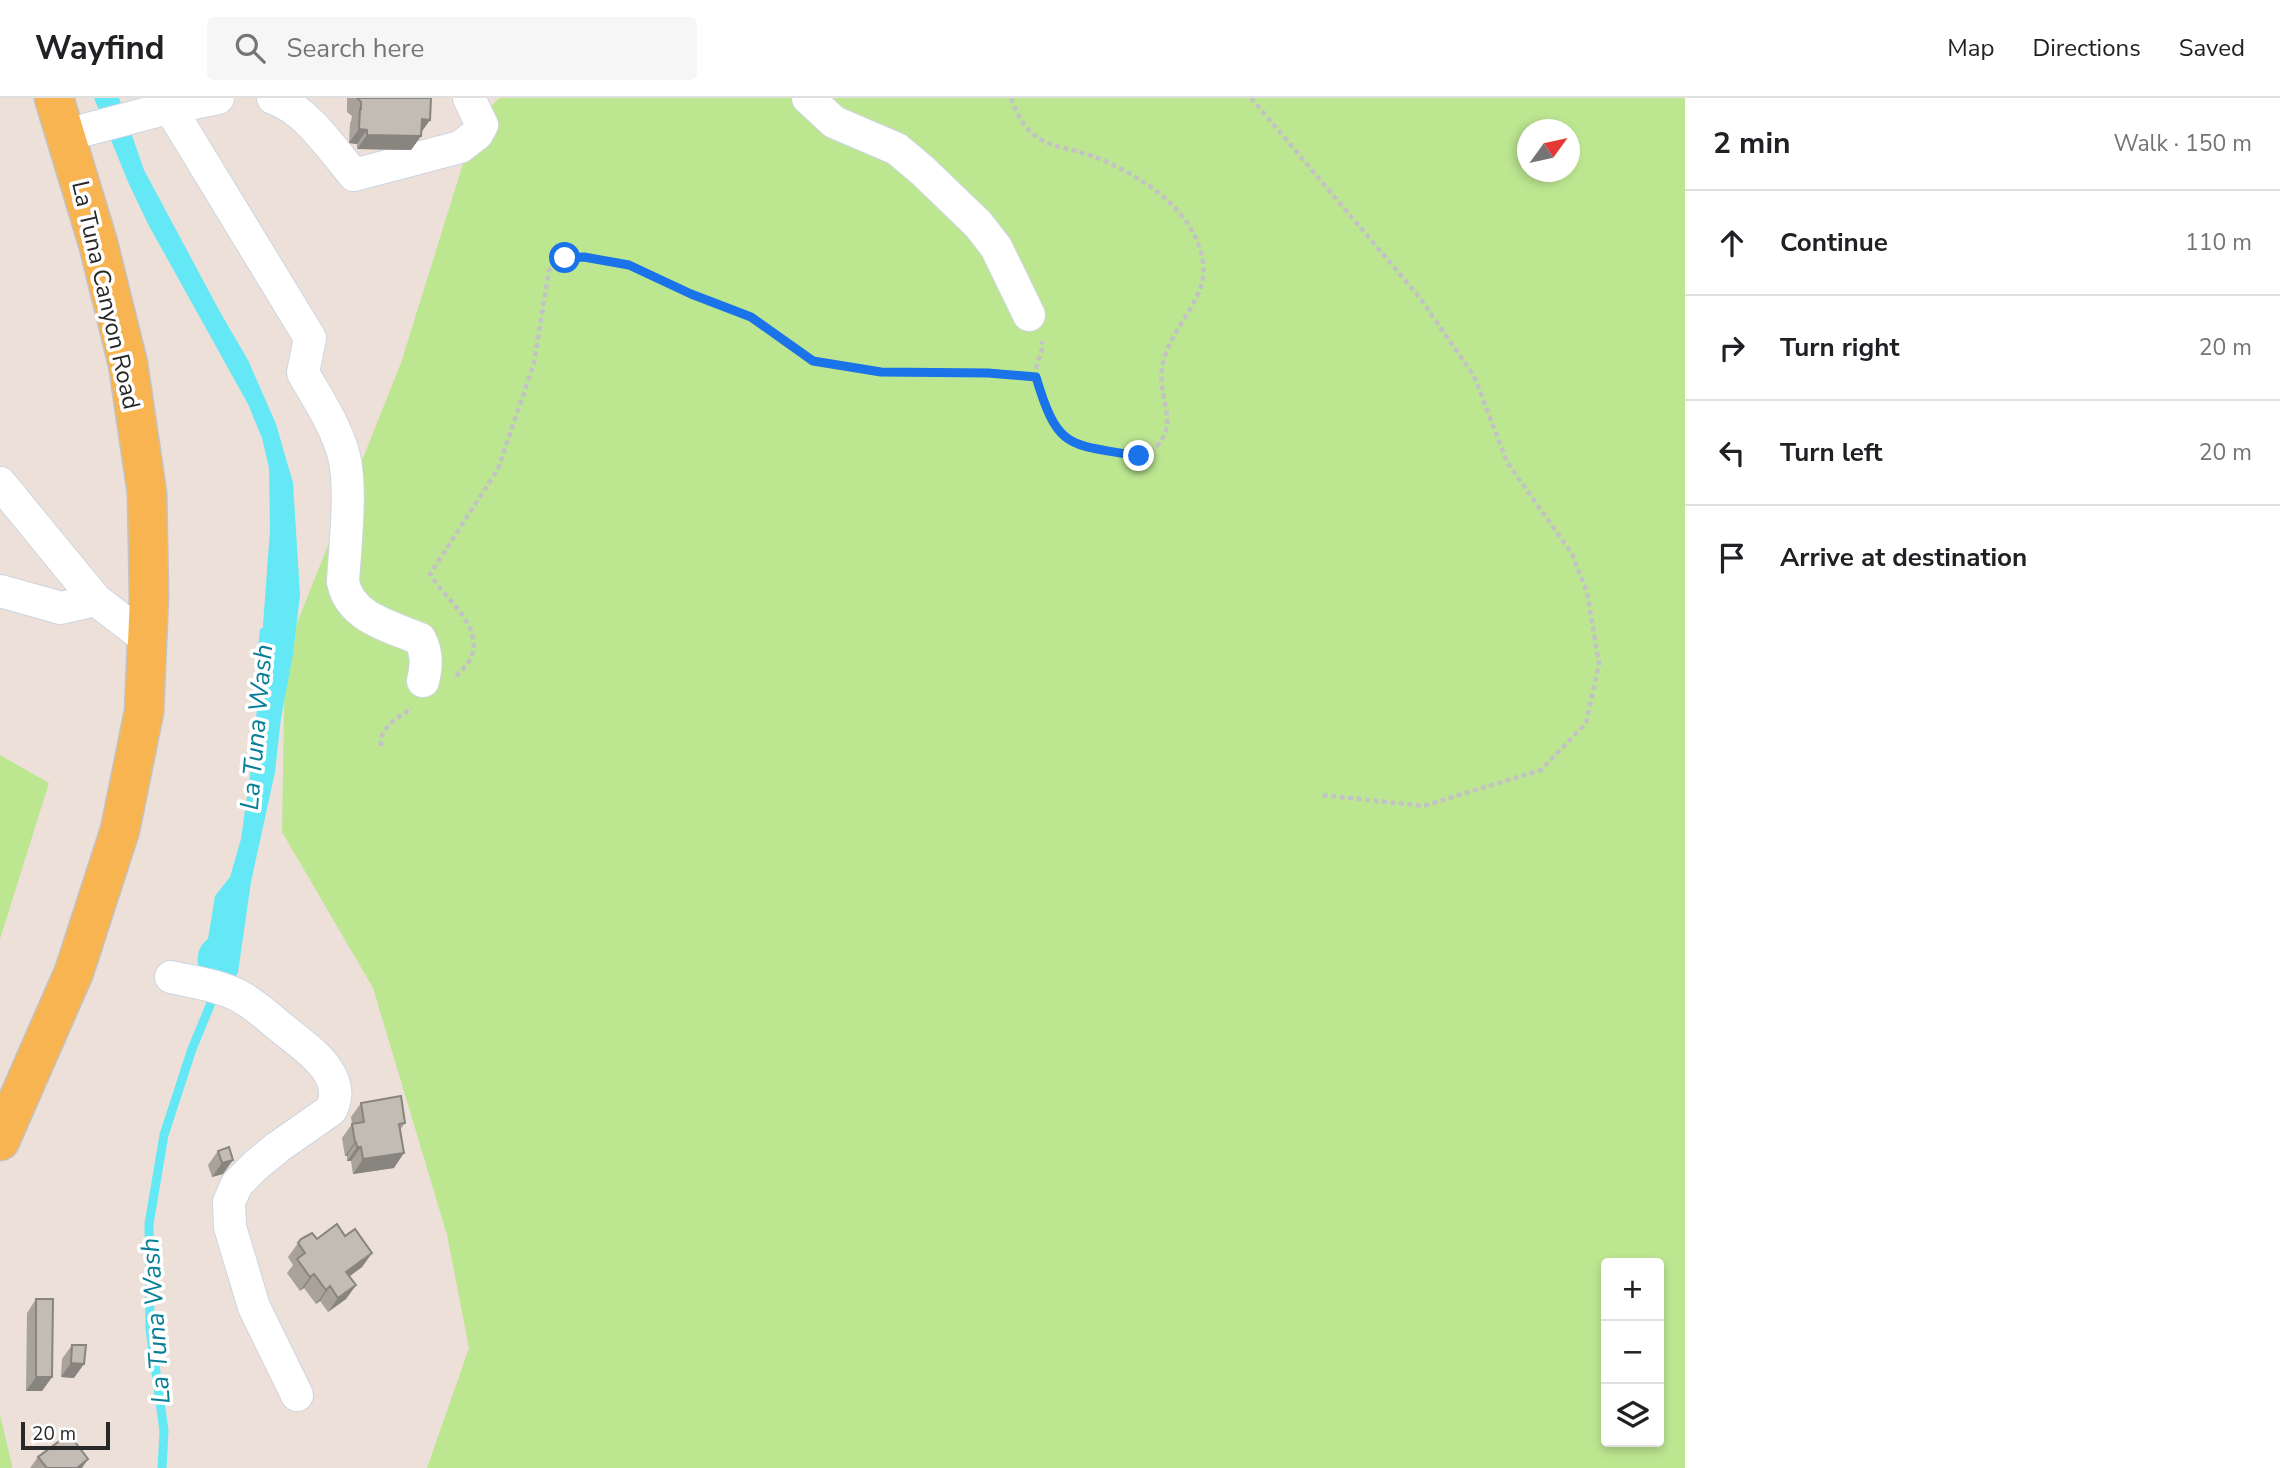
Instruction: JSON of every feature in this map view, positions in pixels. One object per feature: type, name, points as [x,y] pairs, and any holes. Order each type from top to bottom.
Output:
[{"type":"main road","name":"La Tuna Canyon Road","points":[[0,1141],[74,972],[120,830],[144,712],[149,596],[147,493],[128,364],[98,243],[81,131],[54,98]]},
{"type":"lane","points":[[81,131],[159,108],[216,98]]},
{"type":"lane","points":[[282,100],[311,125],[354,175],[460,147],[477,134],[482,125],[469,98]]},
{"type":"lane","points":[[808,98],[834,122],[897,149],[978,224],[996,247],[1029,315]]},
{"type":"lane","points":[[159,108],[310,338],[303,373],[327,414],[344,456],[347,488],[343,582],[345,594],[350,602],[369,617],[420,639],[425,650],[431,688]]},
{"type":"lane","points":[[0,483],[96,600],[147,639]]},
{"type":"lane","points":[[0,592],[61,608],[96,600]]},
{"type":"lane","points":[[171,977],[210,985],[239,996],[321,1061],[336,1086],[336,1100],[331,1110],[256,1165],[237,1184],[229,1202],[230,1227],[254,1307],[297,1395]]},
{"type":"path","points":[[1011,98],[1022,123],[1046,144],[1106,161],[1140,180],[1175,207],[1194,234],[1204,264],[1203,279],[1164,355],[1160,373],[1168,425],[1164,438],[1148,455],[1139,456],[1079,446],[1068,441],[1054,425],[1036,377],[1035,366],[1043,348],[1042,339],[1029,315]]},
{"type":"path","points":[[1251,98],[1420,298],[1474,376],[1507,462],[1572,554],[1587,592],[1599,664],[1586,723],[1541,770],[1424,806],[1321,795]]},
{"type":"path","points":[[382,746],[380,738],[384,730],[431,688],[465,669],[471,660],[474,641],[455,603],[430,574],[498,469],[534,363],[548,270],[565,258],[584,257],[629,265],[691,294],[751,317],[813,361],[881,372],[988,373],[1036,377]]},
{"type":"green space","points":[[499,98],[1685,98],[1685,1468],[427,1468],[469,1348],[447,1235],[373,988],[282,832],[285,653],[401,363],[476,122]]},
{"type":"green space","points":[[0,755],[49,783],[0,939]]},
{"type":"green space","points":[[0,1415],[12,1465],[12,1468],[0,1468]]},
{"type":"water","points":[[94,98],[119,98],[144,170],[248,360],[276,424],[293,483],[300,595],[293,654],[281,718],[275,772],[251,882],[238,972],[233,983],[200,974],[198,960],[201,946],[208,939],[215,896],[230,877],[241,839],[254,747],[270,530],[269,468],[262,438],[248,404],[148,224]]},
{"type":"building","points":[[357,98],[431,98],[430,120],[422,119],[421,136],[367,135],[367,130],[359,129],[361,102]]},
{"type":"building","points":[[401,1096],[405,1123],[399,1124],[404,1153],[363,1159],[361,1147],[357,1147],[355,1142],[352,1124],[364,1122],[361,1103]]},
{"type":"building","points":[[229,1147],[233,1160],[222,1163],[218,1151]]},
{"type":"building","points":[[337,1224],[345,1236],[355,1229],[372,1253],[346,1272],[356,1285],[338,1298],[330,1286],[326,1290],[314,1274],[310,1277],[297,1259],[305,1253],[298,1243],[301,1239],[312,1233],[317,1239]]},
{"type":"building","points":[[36,1299],[53,1299],[52,1377],[36,1377]]},
{"type":"building","points":[[72,1345],[86,1345],[84,1364],[71,1363]]},
{"type":"building","points":[[69,1434],[88,1459],[77,1468],[47,1468],[38,1457]]},
{"type":"waterway","name":"La Tuna Wash","points":[[261,671],[264,632]]},
{"type":"waterway","name":"La Tuna Wash","points":[[162,1468],[164,1431],[150,1329],[149,1224],[164,1135],[192,1049],[216,991]]},
{"type":"route","points":[[565,258],[584,257],[629,265],[691,294],[751,317],[813,361],[881,372],[988,373],[1036,377],[1054,425],[1068,441],[1079,446],[1139,456]]}]
